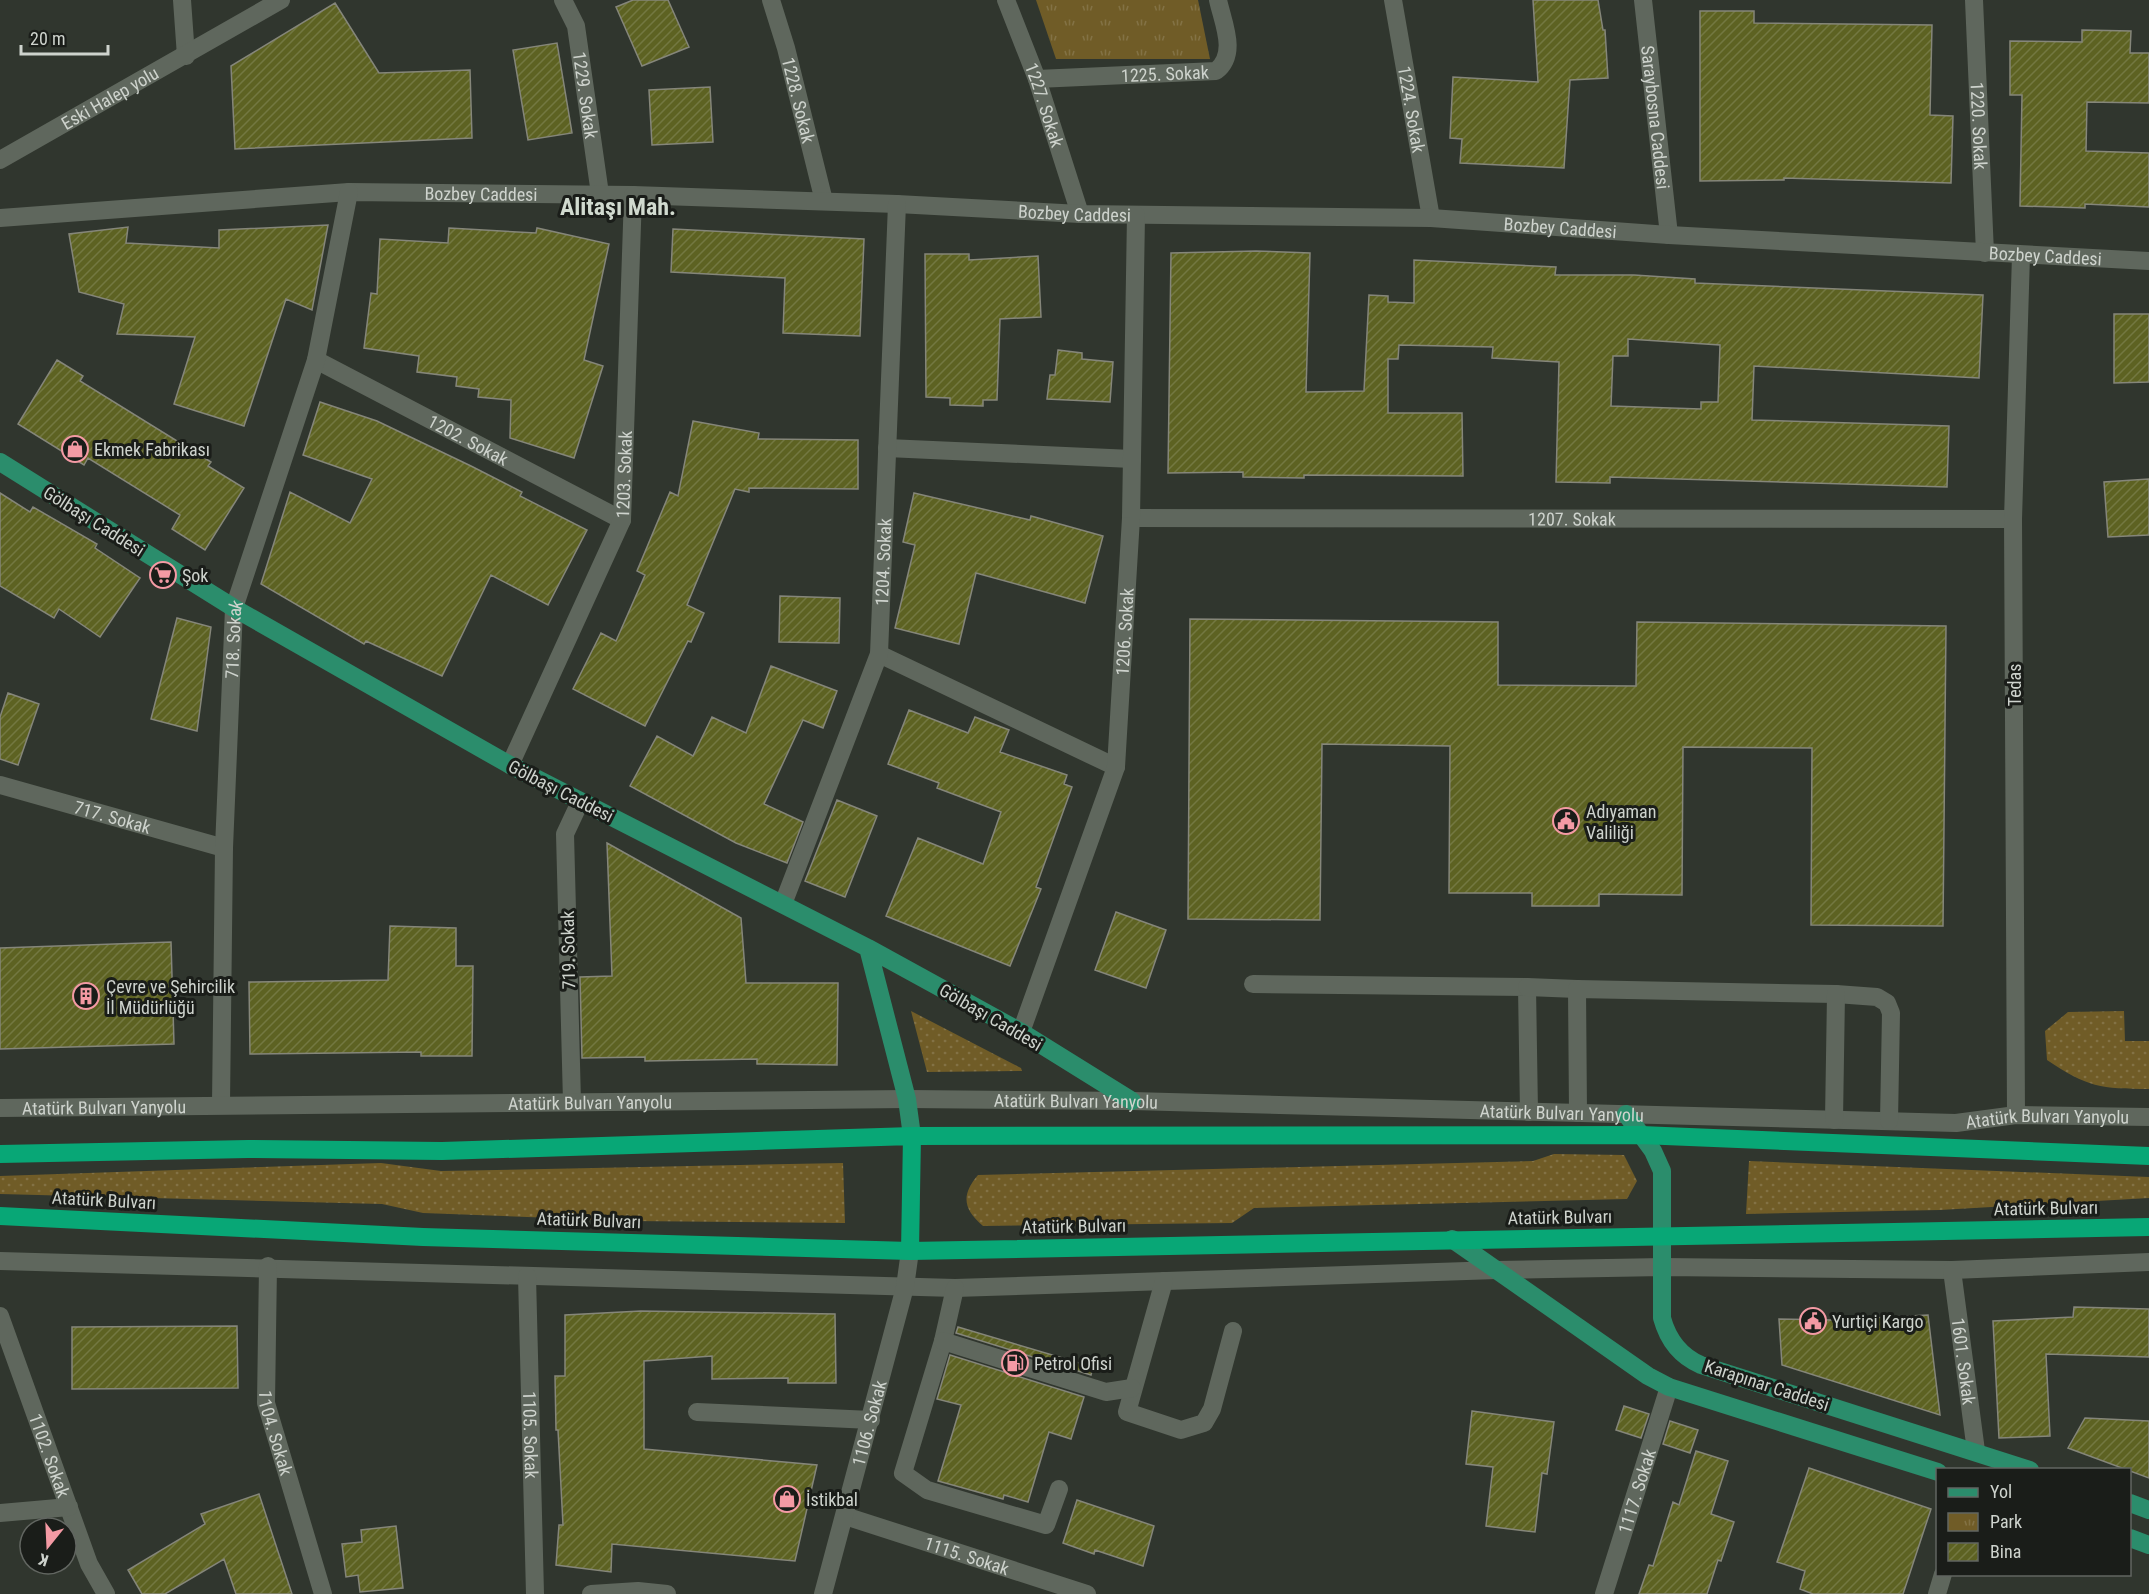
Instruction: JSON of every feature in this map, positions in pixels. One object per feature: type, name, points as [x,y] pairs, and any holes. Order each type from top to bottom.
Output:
[{"type":"highway","points":[[0,1154],[248,1149],[442,1151],[912,1136],[1641,1135],[2149,1156]]},
{"type":"highway","points":[[910,1251],[912,1136]]},
{"type":"highway","name":"Atatürk Bulvarı","points":[[0,1216],[423,1237],[910,1251],[2149,1227]]},
{"type":"main road","name":"Gölbaşı Caddesi","points":[[0,462],[234,608],[510,765],[868,948],[1021,1032],[1132,1101]]},
{"type":"main road","points":[[868,948],[907,1099],[912,1136]]},
{"type":"main road","name":"Karapınar Caddesi","points":[[1626,1114],[1656,1158],[1663,1177],[1664,1323],[1674,1344],[1691,1360],[2024,1468]]},
{"type":"main road","name":"Karapınar Caddesi","points":[[1452,1239],[1648,1376],[1670,1387],[1936,1471]]},
{"type":"main road","points":[[2131,1503],[2149,1510]]},
{"type":"main road","points":[[2131,1538],[2149,1545]]},
{"type":"street","points":[[182,0],[186,56]]},
{"type":"street","name":"Eski Halep yolu","points":[[0,160],[281,0]]},
{"type":"street","name":"1229. Sokak","points":[[563,0],[576,26],[600,194]]},
{"type":"street","name":"1228. Sokak","points":[[771,0],[786,48],[824,201]]},
{"type":"street","name":"1227. Sokak","points":[[1006,0],[1038,78],[1080,214]]},
{"type":"street","name":"1225. Sokak","points":[[1038,78],[1216,71],[1225,61],[1228,46],[1218,0]]},
{"type":"street","name":"1224. Sokak","points":[[1393,0],[1431,218]]},
{"type":"street","name":"Saraybosna Caddesi","points":[[1643,0],[1669,236]]},
{"type":"street","name":"1220. Sokak","points":[[1974,0],[1985,253]]},
{"type":"street","name":"Bozbey Caddesi","points":[[0,219],[349,192],[600,194],[897,204],[1080,214],[1431,218],[1669,236],[2149,261]]},
{"type":"street","name":"718. Sokak","points":[[221,1104],[224,848],[234,608],[316,360],[349,192]]},
{"type":"street","name":"1203. Sokak","points":[[510,765],[622,520],[633,195]]},
{"type":"street","name":"1204. Sokak","points":[[783,904],[879,654],[897,204]]},
{"type":"street","name":"1206. Sokak","points":[[1021,1032],[1116,767],[1131,518],[1136,215]]},
{"type":"street","name":"Tedas","points":[[2016,1115],[2013,519],[2021,255]]},
{"type":"street","name":"1202. Sokak","points":[[316,360],[622,520]]},
{"type":"street","points":[[887,448],[1132,459]]},
{"type":"street","name":"1207. Sokak","points":[[1131,518],[2013,519]]},
{"type":"street","points":[[879,654],[1116,767]]},
{"type":"street","name":"717. Sokak","points":[[0,785],[224,848]]},
{"type":"street","name":"719. Sokak","points":[[572,1102],[565,834],[580,802]]},
{"type":"street","points":[[1254,984],[1527,987],[1836,994],[1877,997],[1887,1003],[1891,1013],[1889,1121]]},
{"type":"street","points":[[1527,987],[1529,1112]]},
{"type":"street","points":[[1577,989],[1578,1113]]},
{"type":"street","points":[[1834,1120],[1836,994]]},
{"type":"street","name":"Atatürk Bulvarı Yanyolu","points":[[0,1108],[221,1104],[907,1099],[1132,1101],[1956,1123],[2016,1115],[2149,1117]]},
{"type":"street","name":"1106. Sokak","points":[[823,1594],[905,1287],[910,1251]]},
{"type":"street","points":[[0,1261],[268,1266],[955,1288],[1497,1270],[1663,1267],[1952,1270],[2149,1262]]},
{"type":"street","name":"1104. Sokak","points":[[268,1266],[266,1404],[323,1594]]},
{"type":"street","name":"1601. Sokak","points":[[1952,1270],[1976,1451]]},
{"type":"street","name":"1105. Sokak","points":[[527,1276],[535,1594]]},
{"type":"street","points":[[1164,1281],[1126,1412],[1181,1430],[1204,1422],[1212,1409],[1233,1331]]},
{"type":"street","points":[[955,1288],[943,1341],[903,1473],[927,1490],[1046,1525],[1059,1489]]},
{"type":"street","name":"1102. Sokak","points":[[0,1316],[89,1564],[106,1594]]},
{"type":"street","points":[[943,1341],[1106,1392],[1132,1388]]},
{"type":"street","name":"1117. Sokak","points":[[1604,1594],[1670,1387]]},
{"type":"street","points":[[697,1412],[871,1420]]},
{"type":"street","points":[[0,1513],[69,1507]]},
{"type":"street","name":"1115. Sokak","points":[[845,1516],[1087,1594]]},
{"type":"street","points":[[1937,1594],[1943,1576]]},
{"type":"street","points":[[591,1594],[638,1591],[667,1594]]},
{"type":"green space","points":[[1036,0],[1198,0],[1210,59],[1056,59]]},
{"type":"green space","points":[[911,1011],[1021,1068],[1022,1071],[927,1072]]},
{"type":"green space","points":[[2124,1011],[2125,1041],[2149,1041],[2149,1089],[2095,1085],[2073,1076],[2047,1060],[2045,1031],[2068,1012]]},
{"type":"green space","points":[[1554,1154],[1624,1155],[1637,1181],[1627,1199],[1254,1208],[1232,1223],[983,1226],[971,1214],[967,1202],[969,1189],[978,1175],[1533,1161]]},
{"type":"green space","points":[[1749,1161],[2149,1177],[2149,1198],[1940,1210],[1746,1214]]},
{"type":"green space","points":[[381,1163],[441,1171],[843,1163],[845,1223],[630,1221],[423,1213],[382,1204],[0,1194],[0,1176]]},
{"type":"building","points":[[633,0],[668,0],[689,47],[642,66],[616,7]]},
{"type":"building","points":[[1533,0],[1598,0],[1603,30],[1605,30],[1608,78],[1570,80],[1564,168],[1460,163],[1462,139],[1450,138],[1453,77],[1538,82]]},
{"type":"building","points":[[335,3],[379,73],[470,70],[472,138],[235,149],[231,66]]},
{"type":"building","points":[[1700,11],[1754,11],[1754,23],[1932,25],[1930,115],[1953,116],[1951,183],[1784,178],[1784,180],[1700,181]]},
{"type":"building","points":[[2082,30],[2131,31],[2130,53],[2149,53],[2149,103],[2087,102],[2086,151],[2149,153],[2149,207],[2085,204],[2085,208],[2020,206],[2022,95],[2010,95],[2010,41],[2082,42]]},
{"type":"building","points":[[557,43],[572,133],[528,140],[513,50]]},
{"type":"building","points":[[710,87],[713,142],[652,145],[649,90]]},
{"type":"building","points":[[328,225],[312,310],[286,299],[244,426],[174,404],[195,337],[117,334],[124,304],[79,292],[69,234],[128,227],[126,243],[219,248],[219,230]]},
{"type":"building","points":[[449,228],[536,233],[537,228],[609,244],[584,360],[603,366],[574,458],[510,438],[511,400],[478,397],[479,389],[456,386],[457,377],[417,372],[419,356],[364,348],[371,293],[377,294],[380,239],[448,243]]},
{"type":"building","points":[[673,229],[864,239],[860,336],[783,333],[785,278],[671,272]]},
{"type":"building","points":[[1256,251],[1310,253],[1306,392],[1364,391],[1369,295],[1388,296],[1388,302],[1414,303],[1414,260],[1556,267],[1555,275],[1634,275],[1695,279],[1695,283],[1983,295],[1979,378],[1754,366],[1752,420],[1949,426],[1947,487],[1610,477],[1610,483],[1556,482],[1559,362],[1492,358],[1493,347],[1399,345],[1398,359],[1388,359],[1388,413],[1462,413],[1463,476],[1304,475],[1304,478],[1243,477],[1243,472],[1168,473],[1171,253]],"holes":[[[1628,339],[1720,345],[1718,402],[1701,402],[1701,409],[1611,406],[1613,356],[1628,356]]]},
{"type":"building","points":[[925,254],[969,254],[969,260],[1038,256],[1041,317],[1000,319],[997,400],[983,400],[983,406],[950,405],[950,398],[926,397]]},
{"type":"building","points":[[2114,314],[2149,314],[2149,382],[2114,383]]},
{"type":"building","points":[[1058,350],[1082,353],[1082,359],[1113,362],[1110,402],[1047,399],[1050,375],[1055,375]]},
{"type":"building","points":[[57,360],[83,376],[80,381],[211,462],[208,466],[244,488],[205,550],[172,529],[180,515],[88,458],[84,465],[18,424]]},
{"type":"building","points":[[320,402],[377,421],[471,466],[522,492],[520,496],[587,530],[548,605],[491,575],[442,676],[366,641],[364,644],[261,584],[290,492],[350,523],[372,479],[303,455]]},
{"type":"building","points":[[693,421],[759,433],[758,439],[858,440],[858,489],[749,488],[749,492],[735,489],[687,605],[704,613],[691,642],[688,641],[645,726],[573,689],[601,633],[616,641],[645,575],[637,571],[670,492],[678,496]]},
{"type":"building","points":[[2149,479],[2149,535],[2108,537],[2104,482]]},
{"type":"building","points":[[0,493],[30,512],[33,507],[97,544],[95,548],[140,578],[100,637],[59,609],[54,618],[0,586]]},
{"type":"building","points":[[914,493],[1030,520],[1031,516],[1103,536],[1085,603],[976,573],[959,644],[895,628],[915,545],[903,542]]},
{"type":"building","points":[[780,596],[840,598],[839,643],[779,642]]},
{"type":"building","points":[[177,618],[211,627],[197,731],[151,719]]},
{"type":"building","name":"Adıyaman Valiliği","points":[[1190,619],[1498,622],[1498,685],[1636,686],[1637,622],[1946,626],[1943,926],[1811,925],[1812,748],[1683,747],[1682,895],[1599,894],[1599,906],[1532,906],[1532,893],[1449,893],[1450,746],[1322,744],[1320,920],[1188,919]]},
{"type":"building","points":[[771,666],[837,691],[823,728],[803,720],[764,804],[803,822],[787,863],[736,843],[630,786],[657,736],[693,756],[712,717],[746,733]]},
{"type":"building","points":[[8,693],[39,704],[18,765],[0,759],[0,717]]},
{"type":"building","points":[[909,710],[968,733],[975,717],[1009,730],[1000,752],[1067,775],[1064,784],[1072,787],[1036,887],[1041,889],[1010,966],[886,916],[918,838],[983,864],[1001,812],[937,788],[939,783],[888,764]]},
{"type":"building","points":[[837,800],[877,816],[845,897],[805,881]]},
{"type":"building","points":[[607,843],[741,918],[746,983],[838,983],[837,1065],[757,1064],[757,1059],[645,1061],[645,1057],[582,1058],[580,977],[612,976]]},
{"type":"building","points":[[1116,912],[1166,930],[1146,988],[1095,970]]},
{"type":"building","points":[[390,926],[456,928],[456,966],[473,966],[472,1056],[421,1056],[421,1052],[250,1054],[249,982],[388,980]]},
{"type":"building","name":"Çevre ve Şehircilik İl Müdürlüğü","points":[[171,942],[174,1044],[0,1049],[0,948]]},
{"type":"building","points":[[2074,1307],[2149,1309],[2149,1357],[2046,1354],[2050,1436],[1999,1438],[1993,1321],[2073,1317]]},
{"type":"building","points":[[641,1311],[835,1314],[836,1383],[788,1383],[788,1378],[712,1379],[712,1356],[644,1361],[644,1449],[817,1465],[795,1561],[612,1544],[611,1572],[556,1565],[559,1525],[563,1525],[558,1430],[556,1430],[555,1376],[565,1376],[565,1315]]},
{"type":"building","points":[[1928,1315],[1940,1415],[1782,1365],[1779,1319],[1832,1320]]},
{"type":"building","points":[[237,1326],[238,1388],[72,1389],[72,1327]]},
{"type":"building","points":[[958,1327],[1093,1367],[1091,1375],[956,1333]]},
{"type":"building","points":[[950,1355],[1084,1397],[1071,1439],[1049,1432],[1028,1502],[1004,1495],[1003,1499],[938,1481],[961,1405],[937,1399]]},
{"type":"building","points":[[1624,1406],[1649,1414],[1641,1438],[1616,1430]]},
{"type":"building","points":[[1472,1411],[1554,1422],[1547,1474],[1542,1473],[1535,1532],[1486,1526],[1493,1467],[1466,1464]]},
{"type":"building","points":[[2085,1418],[2149,1421],[2149,1478],[2131,1471],[2131,1468],[2122,1468],[2068,1448]]},
{"type":"building","points":[[1670,1421],[1698,1430],[1690,1453],[1663,1444]]},
{"type":"building","points":[[1696,1451],[1728,1461],[1711,1514],[1734,1522],[1721,1561],[1718,1560],[1707,1594],[1639,1594],[1649,1565],[1653,1566],[1673,1502],[1679,1505]]},
{"type":"building","points":[[1809,1468],[1931,1509],[1903,1594],[1813,1594],[1800,1589],[1805,1571],[1777,1562]]},
{"type":"building","points":[[259,1494],[292,1594],[236,1594],[224,1559],[165,1594],[142,1594],[128,1570],[205,1524],[201,1514]]},
{"type":"building","points":[[1077,1500],[1154,1526],[1143,1566],[1095,1550],[1094,1554],[1063,1543]]},
{"type":"building","points":[[396,1526],[403,1588],[360,1592],[358,1575],[346,1577],[342,1544],[362,1542],[361,1530]]},
{"type":"place","name":"Ekmek Fabrikası","points":[[75,449]]},
{"type":"place","name":"Şok","points":[[163,575]]},
{"type":"place","name":"Adıyaman Valiliği","points":[[1566,821]]},
{"type":"place","name":"Çevre ve Şehircilik İl Müdürlüğü","points":[[86,996]]},
{"type":"place","name":"Yurtiçi Kargo","points":[[1813,1321]]},
{"type":"place","name":"Petrol Ofisi","points":[[1015,1363]]},
{"type":"place","name":"İstikbal","points":[[787,1499]]},
{"type":"district","name":"Alitaşı Mah.","points":[[618,207]]}]
